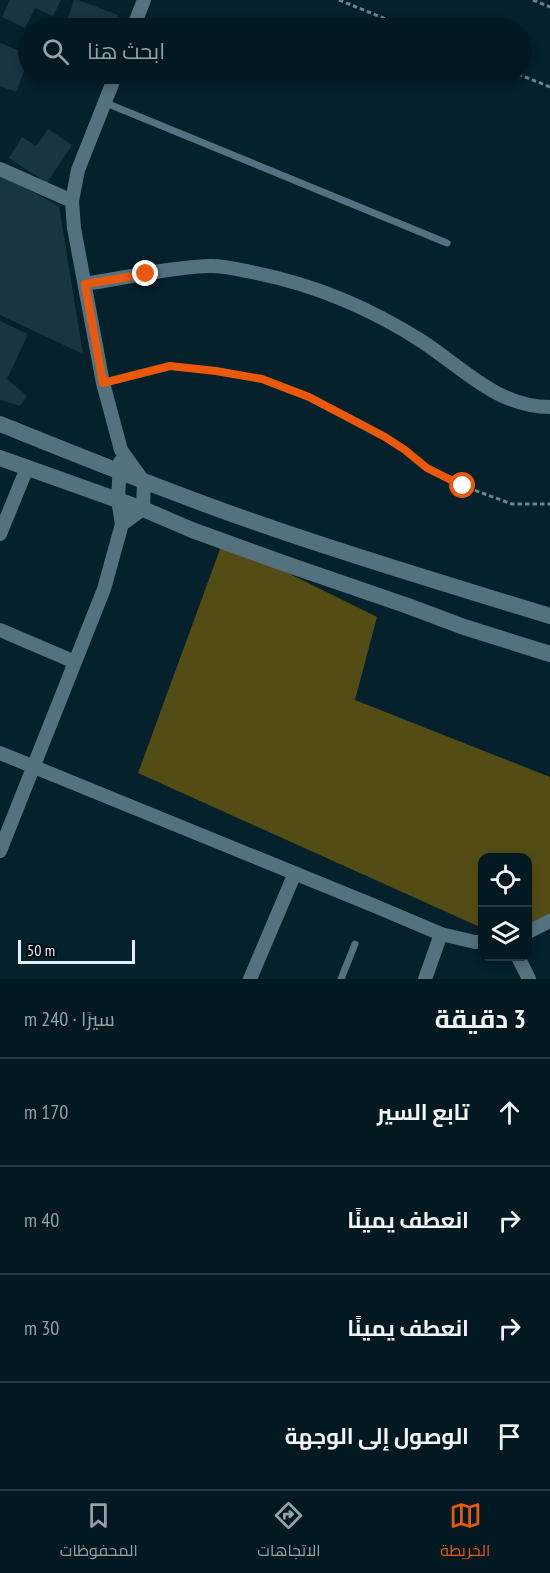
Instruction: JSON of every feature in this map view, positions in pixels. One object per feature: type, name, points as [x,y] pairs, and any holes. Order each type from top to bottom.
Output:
[{"type":"street","points":[[136,18],[141,1]]},
{"type":"street","points":[[113,84],[78,170],[72,201],[74,228],[103,383],[121,450],[144,482],[143,509]]},
{"type":"street","points":[[0,169],[72,201]]},
{"type":"street","points":[[85,284],[179,268],[212,266],[275,277],[349,302],[389,322],[424,343],[489,390],[508,399],[526,405],[550,407]]},
{"type":"street","points":[[0,424],[118,472],[247,520],[455,588],[550,616]]},
{"type":"street","points":[[0,851],[104,589],[122,524],[118,501],[121,450]]},
{"type":"street","points":[[0,458],[143,509],[192,530],[286,564],[464,627],[550,654]]},
{"type":"street","points":[[0,534],[27,468]]},
{"type":"street","points":[[122,524],[143,509]]},
{"type":"street","points":[[0,630],[75,662]]},
{"type":"street","points":[[0,753],[441,934],[478,941]]},
{"type":"street","points":[[250,979],[295,873]]},
{"type":"street","points":[[532,930],[550,921]]},
{"type":"street","points":[[425,979],[441,934]]},
{"type":"street","points":[[520,961],[529,979]]},
{"type":"lane","points":[[106,103],[447,243]]},
{"type":"lane","points":[[341,979],[355,944]]},
{"type":"path","points":[[339,0],[383,18]]},
{"type":"path","points":[[533,0],[550,8]]},
{"type":"path","points":[[532,80],[550,87]]},
{"type":"path","points":[[103,383],[170,366],[262,379],[309,397],[351,419],[395,443],[427,468],[463,486],[512,504],[550,504]]},
{"type":"shaded area","points":[[223,541],[377,617],[355,700],[550,777],[550,916],[532,927],[532,853],[478,853],[478,926],[138,773]]},
{"type":"building","points":[[10,0],[61,0],[53,16],[35,8],[30,18],[18,18],[18,25],[2,17]]},
{"type":"building","points":[[74,0],[118,15],[117,18],[68,18]]},
{"type":"building","points":[[0,43],[18,50],[19,84],[16,92],[0,86]]},
{"type":"building","points":[[48,129],[72,145],[47,183],[9,158],[22,137],[36,146]]},
{"type":"building","points":[[0,174],[59,206],[83,354],[0,315]]},
{"type":"building","points":[[0,321],[28,334],[7,379],[27,396],[20,406],[0,400]]},
{"type":"route","points":[[146,274],[85,284],[103,383],[170,366],[262,379],[309,397],[385,437],[427,468],[463,486]]}]
